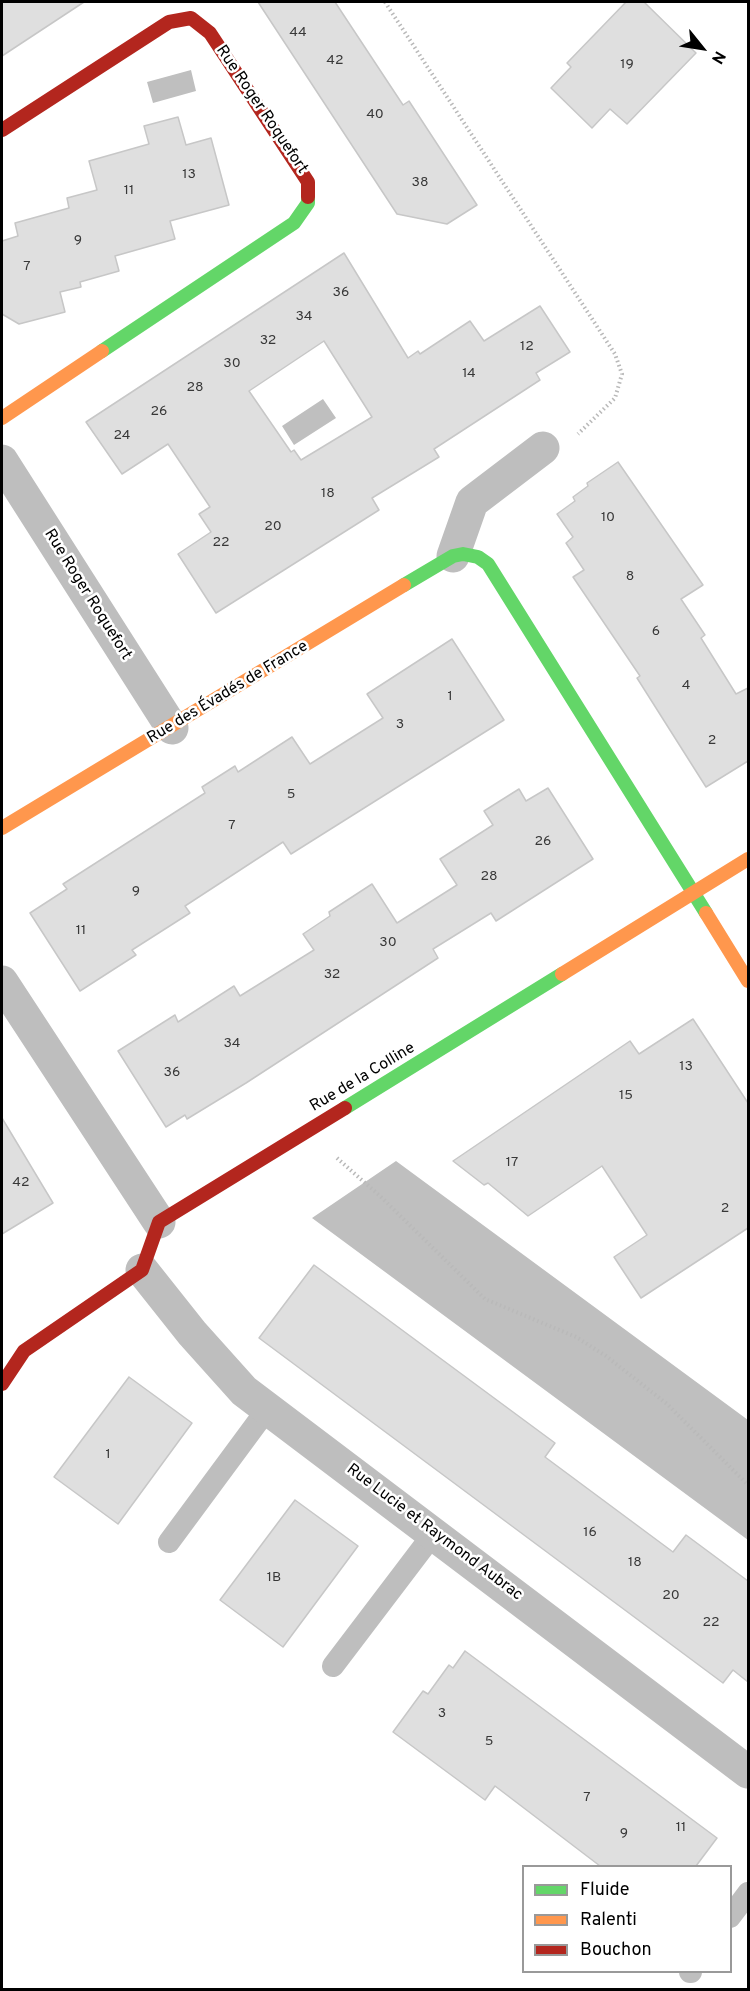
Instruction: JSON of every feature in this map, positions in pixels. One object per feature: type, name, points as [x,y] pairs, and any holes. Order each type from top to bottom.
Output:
[{"type":"street","name":"Rue Roger Roquefort","points":[[2,130],[169,22],[191,18],[210,33],[308,182],[308,203],[294,223],[2,418]]},
{"type":"street","points":[[453,556],[472,502],[543,448]]},
{"type":"street","name":"Rue Roger Roquefort","points":[[2,461],[172,728]]},
{"type":"street","points":[[453,556],[463,554],[477,556],[488,564],[748,981]]},
{"type":"street","name":"Rue des Évadés de France","points":[[2,828],[172,728],[453,556]]},
{"type":"street","name":"Rue de la Colline","points":[[159,1221],[748,859]]},
{"type":"street","points":[[2,982],[159,1221],[142,1270],[24,1352],[2,1384]]},
{"type":"street","name":"Rue Lucie et Raymond Aubrac","points":[[142,1270],[192,1333],[244,1390],[748,1772]]},
{"type":"lane","points":[[169,1542],[268,1408]]},
{"type":"lane","points":[[333,1666],[434,1533]]},
{"type":"lane","points":[[732,1914],[748,1893]]},
{"type":"path","points":[[385,2],[615,354],[622,374],[615,398],[562,450],[543,448]]},
{"type":"path","points":[[307,1132],[381,1197],[485,1299],[576,1337],[606,1356],[667,1404],[748,1485]]},
{"type":"shaded area","points":[[191,70],[196,91],[153,103],[147,82]]},
{"type":"shaded area","points":[[323,399],[336,418],[294,445],[282,426]]},
{"type":"shaded area","points":[[396,1161],[748,1420],[748,1540],[312,1218]]},
{"type":"building","points":[[2,2],[84,2],[2,56]]},
{"type":"building","points":[[258,2],[335,2],[403,105],[409,101],[477,205],[447,224],[397,214]]},
{"type":"building","points":[[626,2],[644,2],[696,53],[627,124],[610,109],[592,128],[551,88],[571,67],[567,63]]},
{"type":"building","points":[[178,117],[186,145],[211,138],[229,205],[170,221],[175,239],[115,256],[119,271],[80,282],[81,287],[60,292],[65,312],[19,324],[2,314],[2,241],[18,236],[15,223],[69,208],[67,198],[97,190],[89,161],[149,144],[144,126]]},
{"type":"building","points":[[344,253],[408,358],[418,351],[420,354],[470,321],[484,341],[540,306],[570,352],[536,373],[540,380],[434,449],[439,457],[372,498],[379,510],[216,613],[178,554],[211,532],[199,514],[210,507],[168,444],[122,474],[86,422]],"holes":[[[324,341],[372,417],[301,460],[294,450],[291,452],[249,391]]]},
{"type":"building","points":[[618,462],[703,585],[681,599],[705,635],[701,638],[736,694],[748,688],[748,761],[706,787],[637,678],[640,676],[573,577],[584,570],[566,543],[573,537],[557,514],[575,501],[573,497],[588,486],[587,483]]},
{"type":"building","points":[[452,639],[504,720],[291,854],[283,842],[185,906],[190,913],[132,950],[136,955],[80,991],[30,913],[67,889],[63,884],[205,793],[202,787],[235,766],[238,772],[292,737],[310,764],[383,718],[367,694]]},
{"type":"building","points":[[548,788],[593,859],[496,921],[491,913],[433,949],[438,958],[246,1083],[187,1119],[185,1115],[166,1127],[118,1051],[175,1015],[178,1022],[234,986],[240,996],[314,950],[303,934],[330,916],[329,912],[372,884],[397,923],[457,885],[440,859],[493,825],[484,811],[519,789],[526,801]]},
{"type":"building","points":[[693,1019],[748,1103],[748,1228],[641,1298],[614,1257],[647,1235],[602,1166],[528,1216],[488,1183],[484,1185],[453,1161],[630,1041],[639,1054]]},
{"type":"building","points":[[2,1118],[53,1203],[2,1234]]},
{"type":"building","points":[[314,1265],[555,1443],[545,1457],[673,1552],[686,1535],[748,1581],[748,1682],[733,1670],[723,1683],[259,1338]]},
{"type":"building","points":[[129,1377],[192,1423],[118,1524],[54,1477]]},
{"type":"building","points":[[295,1500],[358,1546],[283,1647],[220,1600]]},
{"type":"building","points":[[465,1651],[717,1838],[697,1865],[599,1865],[495,1786],[485,1800],[393,1732],[423,1691],[428,1694],[449,1665],[453,1668]]},
{"type":"traffic: fast","points":[[102,351],[294,223],[308,203],[308,197]]},
{"type":"traffic: fast","points":[[404,585],[453,556],[463,554],[478,557],[488,564],[706,913]]},
{"type":"traffic: fast","points":[[345,1108],[562,974]]},
{"type":"traffic: slow","points":[[2,418],[102,351]]},
{"type":"traffic: slow","points":[[2,828],[404,585]]},
{"type":"traffic: slow","points":[[562,974],[748,859]]},
{"type":"traffic: slow","points":[[706,913],[748,981]]},
{"type":"traffic: jam","points":[[2,130],[169,22],[191,18],[210,33],[308,182],[308,197]]},
{"type":"traffic: jam","points":[[2,1384],[24,1351],[142,1270],[159,1222],[345,1108]]}]
